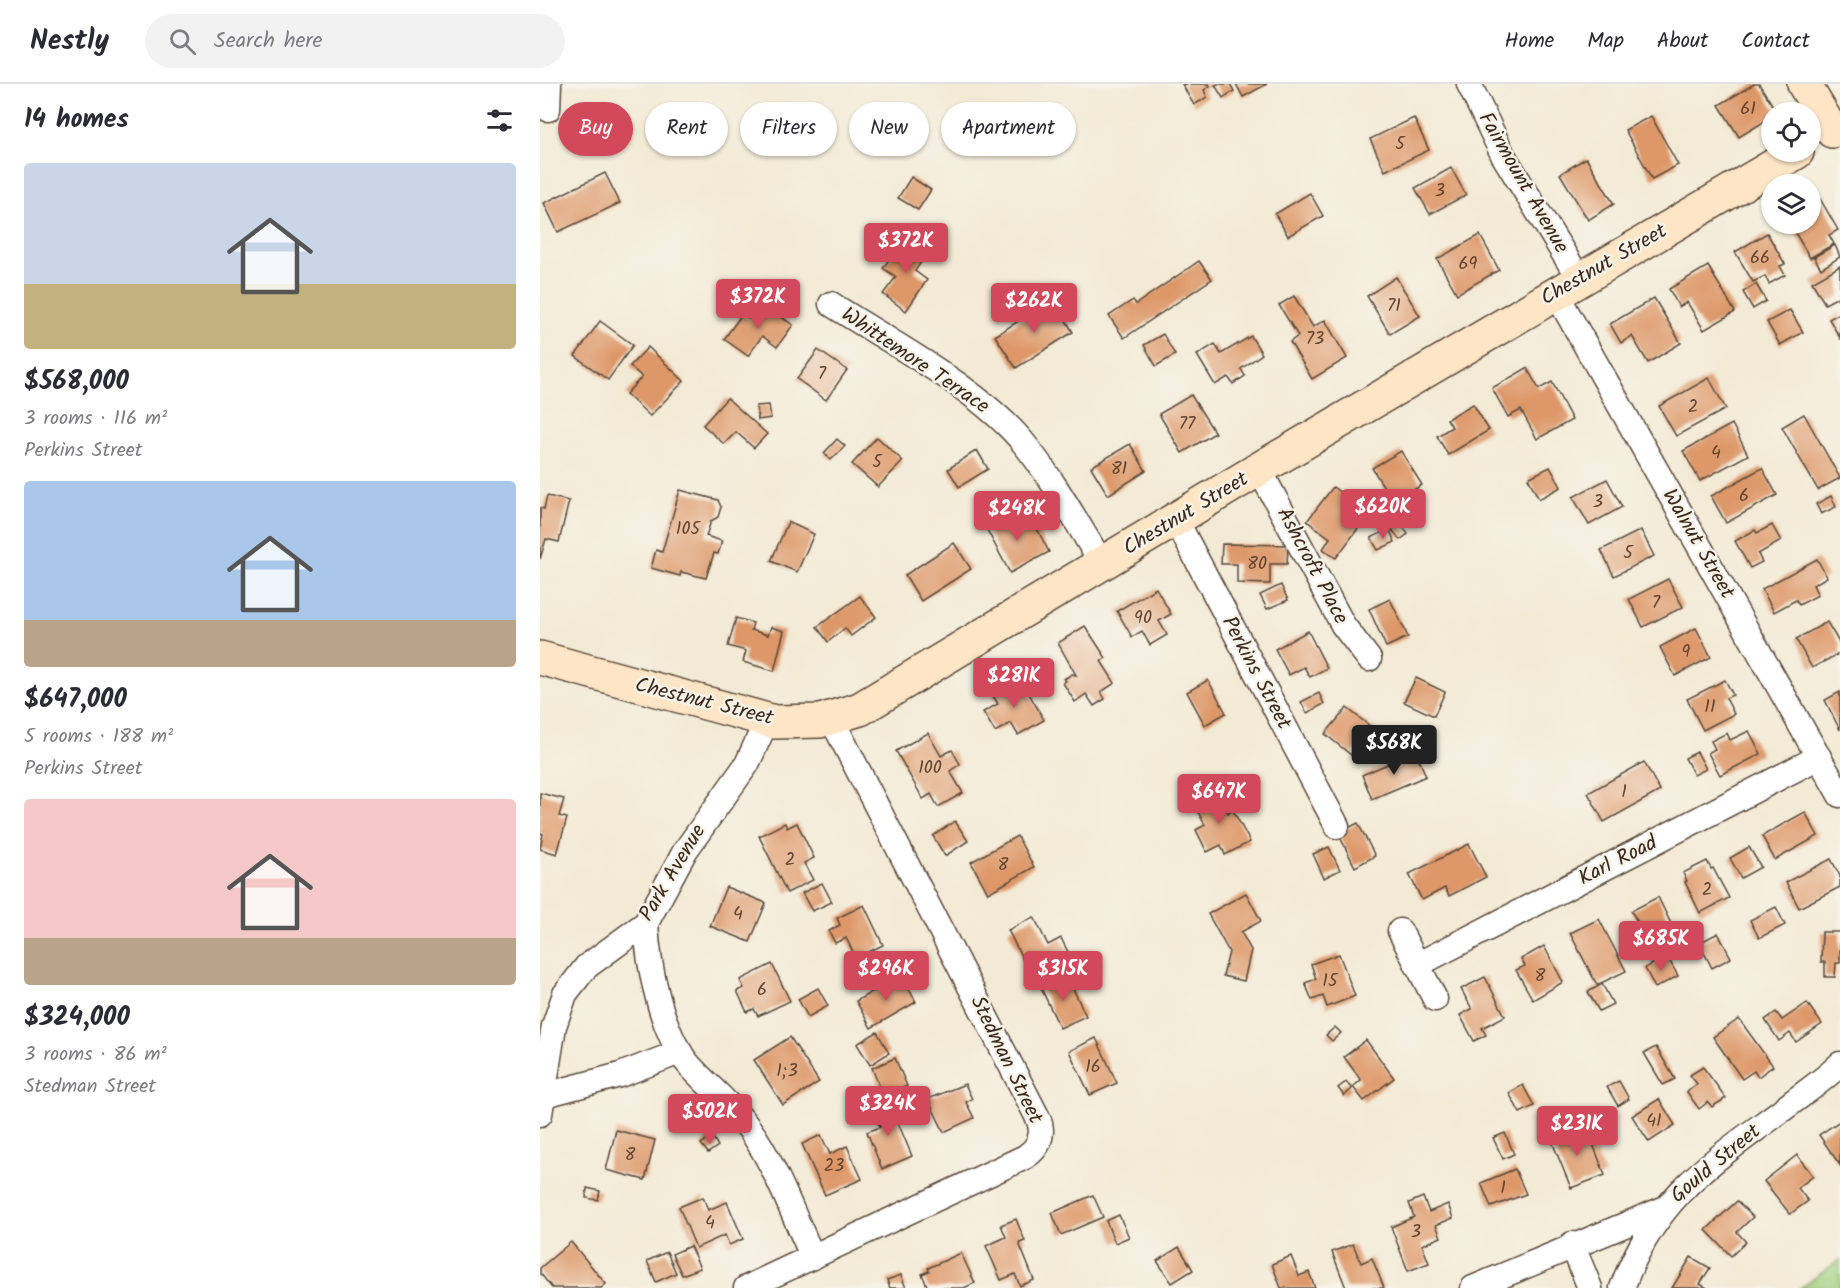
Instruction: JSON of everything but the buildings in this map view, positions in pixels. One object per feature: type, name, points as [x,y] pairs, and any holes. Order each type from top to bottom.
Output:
[{"type":"street","points":[[548,109],[549,84]]},
{"type":"street","name":"Fairmount Avenue","points":[[1469,84],[1568,286]]},
{"type":"street","points":[[1804,84],[1831,137]]},
{"type":"street","name":"Chestnut Street","points":[[540,658],[767,720],[794,723],[831,718],[860,709],[1103,565],[1259,469],[1780,162]]},
{"type":"street","name":"Walnut Street","points":[[1568,286],[1840,795]]},
{"type":"street","name":"Whittemore Terrace","points":[[831,304],[963,389],[1000,420],[1034,456],[1103,565]]},
{"type":"street","name":"Ashcroft Place","points":[[1259,469],[1343,626],[1369,659]]},
{"type":"street","name":"Perkins Street","points":[[1176,520],[1337,826]]},
{"type":"street","name":"Stedman Street","points":[[746,1288],[1025,1157],[1038,1145],[1041,1134],[1038,1118],[831,718]]},
{"type":"street","name":"Park Avenue","points":[[542,1104],[554,1026],[565,994],[586,967],[646,923],[685,851],[747,764],[767,720]]},
{"type":"street","name":"Karl Road","points":[[1418,965],[1819,757]]},
{"type":"street","points":[[646,923],[651,969],[669,1028],[680,1052],[689,1065],[725,1100],[756,1138],[813,1257]]},
{"type":"street","points":[[1400,931],[1435,999]]},
{"type":"street","points":[[542,1104],[680,1052]]},
{"type":"street","name":"Gould Street","points":[[1622,1288],[1638,1248],[1663,1209],[1696,1175],[1840,1064]]},
{"type":"street","points":[[1473,1288],[1572,1244],[1663,1209]]},
{"type":"street","points":[[1572,1244],[1590,1288]]},
{"type":"green space","points":[[1840,1260],[1840,1288],[1800,1288]]}]
